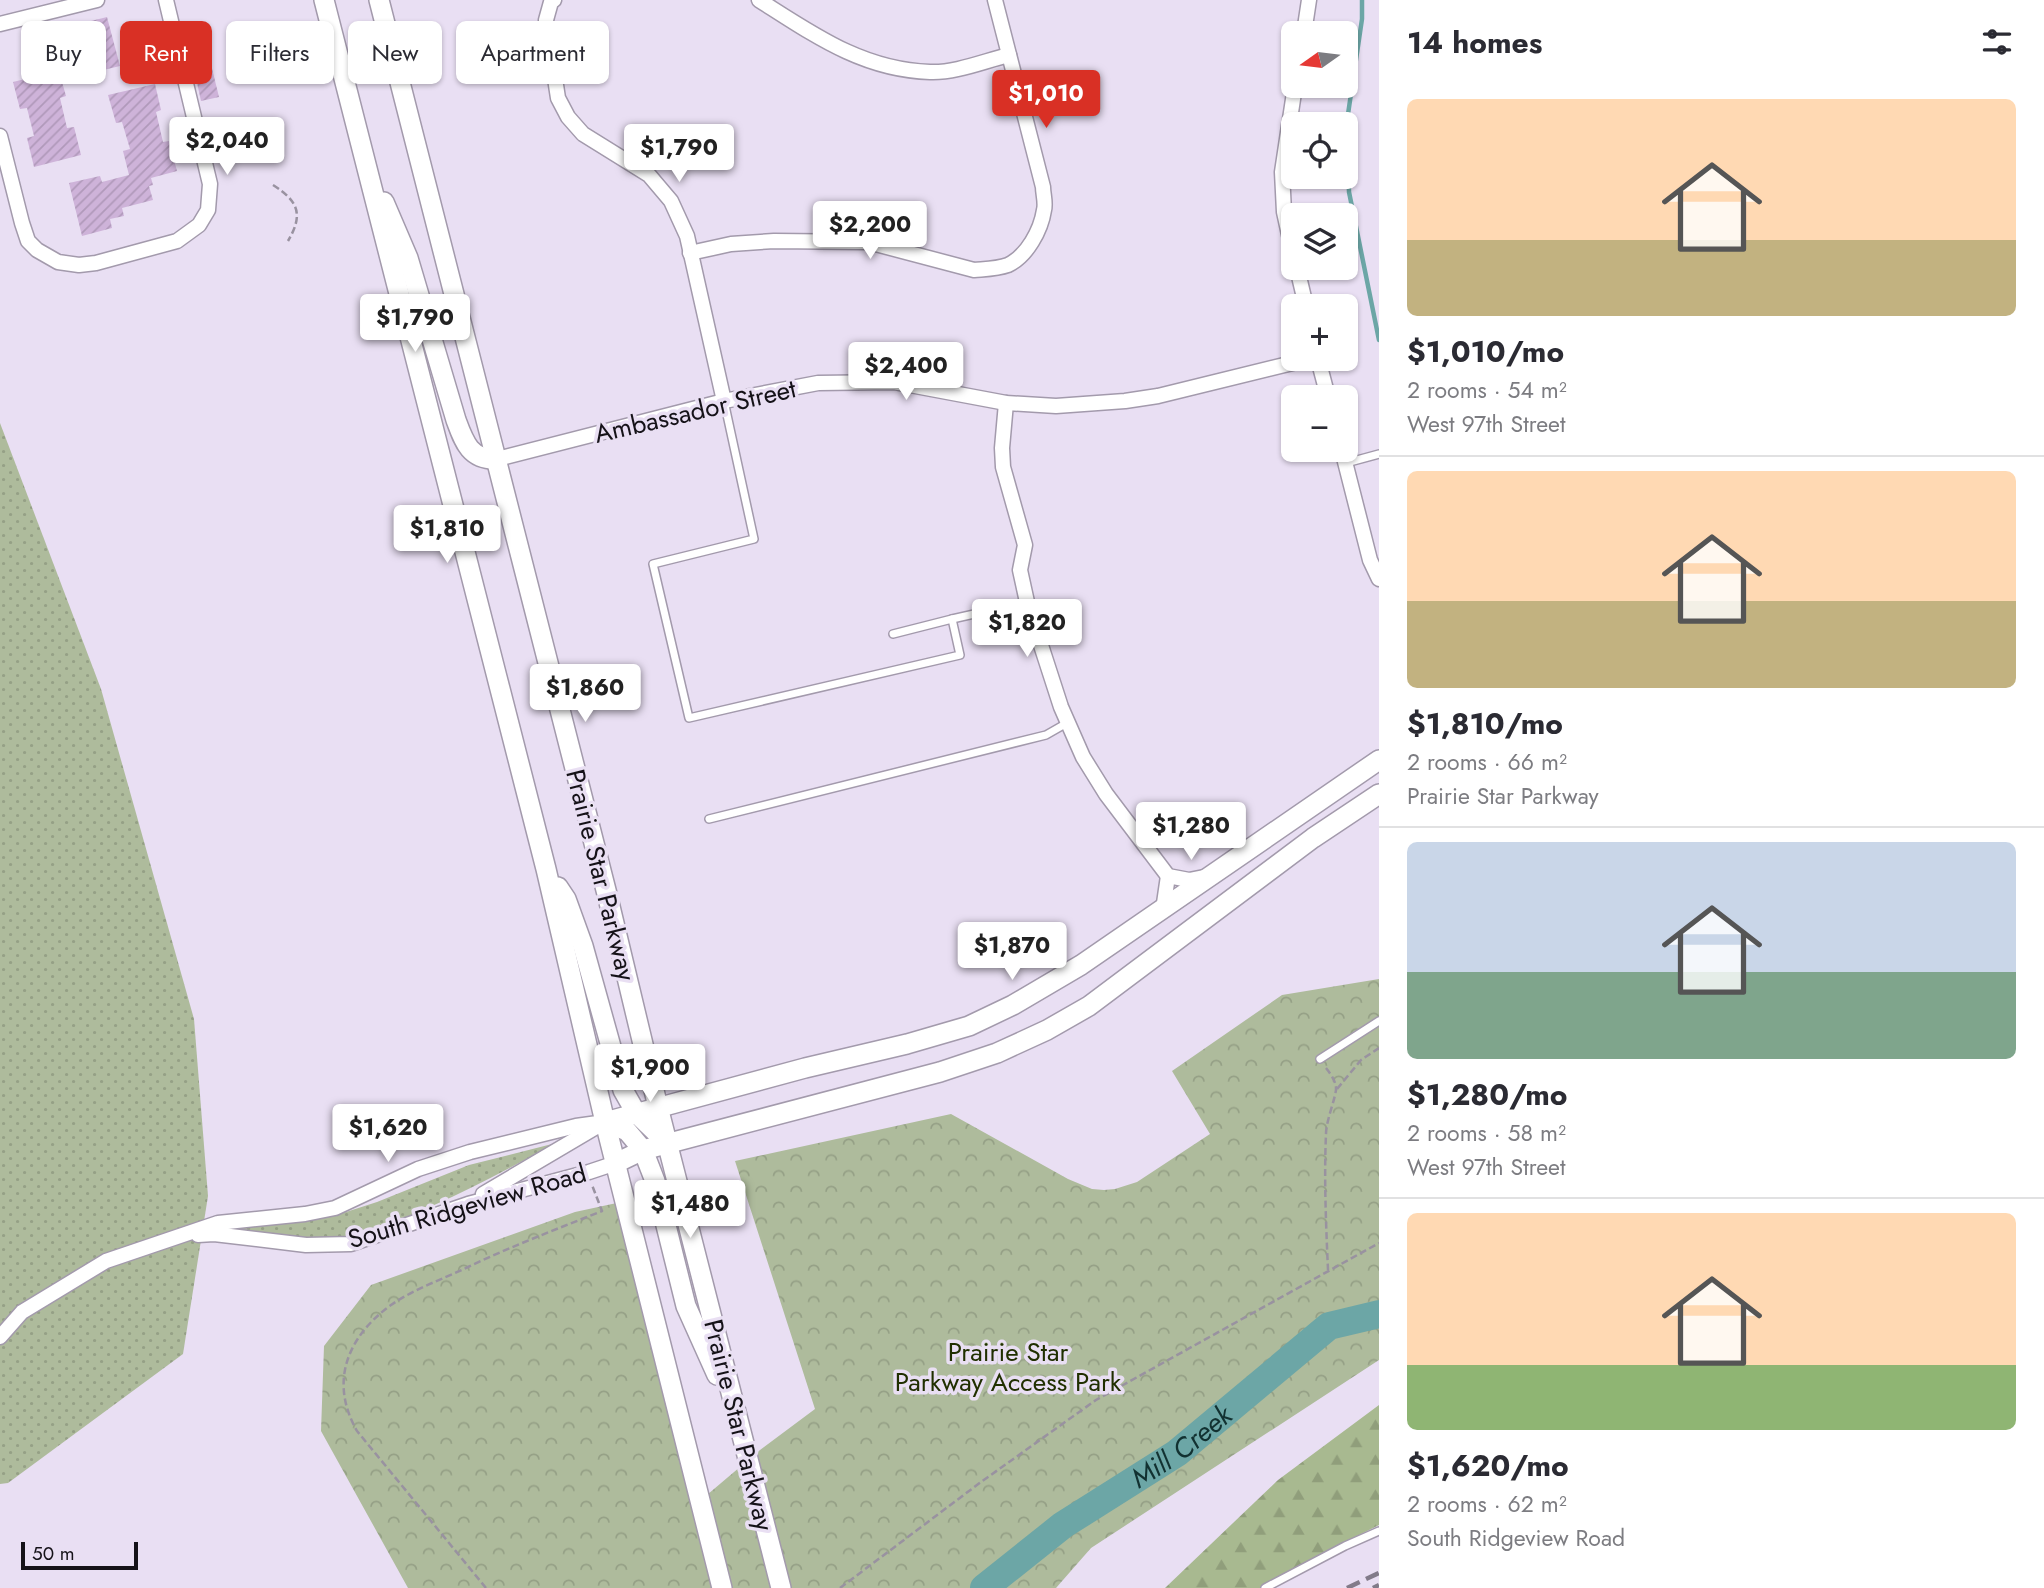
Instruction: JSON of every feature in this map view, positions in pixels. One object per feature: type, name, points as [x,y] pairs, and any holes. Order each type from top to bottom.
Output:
[{"type":"main road","name":"Prairie Star Parkway","points":[[324,0],[545,869],[605,1122],[723,1588]]},
{"type":"main road","points":[[369,0],[410,115]]},
{"type":"main road","name":"Prairie Star Parkway","points":[[379,0],[781,1588]]},
{"type":"main road","points":[[372,189],[387,205],[408,258],[464,442],[475,455],[486,460],[497,459]]},
{"type":"main road","name":"South Ridgeview Road","points":[[605,1122],[632,1105],[658,1107],[907,1045],[969,1026],[1013,1005],[1081,965],[1379,760]]},
{"type":"main road","name":"South Ridgeview Road","points":[[616,1163],[643,1150],[940,1072],[998,1054],[1089,1006],[1313,838],[1379,794]]},
{"type":"main road","points":[[545,869],[566,900],[583,946],[615,1064],[632,1105],[668,1144]]},
{"type":"main road","points":[[632,1105],[646,1057]]},
{"type":"main road","points":[[605,1122],[627,1131],[643,1150],[655,1181],[686,1306],[715,1373],[733,1404]]},
{"type":"street","points":[[0,24],[97,0]]},
{"type":"street","points":[[0,136],[29,241],[37,250],[58,262],[79,265],[96,263],[177,242],[199,225],[208,210],[210,184],[166,0]]},
{"type":"street","points":[[554,0],[551,2],[547,20],[558,98],[568,117],[583,134],[649,175],[671,201],[687,236],[724,401]]},
{"type":"street","points":[[759,0],[845,52],[883,66],[932,73],[1009,55]]},
{"type":"street","points":[[690,253],[731,244],[774,241],[868,242],[974,270],[1010,264],[1025,251],[1038,232],[1045,208],[995,0]]},
{"type":"street","points":[[1306,21],[1309,0]]},
{"type":"street","points":[[1284,203],[1282,172],[1293,98]]},
{"type":"street","name":"Ambassador Street","points":[[497,459],[724,401],[796,386],[856,381],[894,382],[1006,403],[1056,406],[1158,396],[1281,366]]},
{"type":"street","points":[[1006,403],[1003,467],[1025,545],[1020,570],[1027,602],[1067,723],[1083,757],[1106,794],[1168,876],[1189,880],[1213,875]]},
{"type":"street","points":[[1345,462],[1370,560],[1379,579]]},
{"type":"street","points":[[1163,910],[1168,876]]},
{"type":"street","points":[[468,1204],[605,1122]]},
{"type":"street","name":"South Ridgeview Road","points":[[179,1236],[218,1223],[305,1214],[335,1208],[418,1169],[470,1152],[576,1126],[605,1122]]},
{"type":"street","name":"South Ridgeview Road","points":[[179,1236],[214,1234],[306,1245],[351,1244],[468,1204],[616,1163]]},
{"type":"street","points":[[0,1337],[22,1311],[106,1261],[179,1236]]},
{"type":"lane","points":[[724,401],[754,539],[653,564],[689,718],[960,655],[952,619]]},
{"type":"lane","points":[[1358,455],[1379,454]]},
{"type":"lane","points":[[893,634],[1027,602]]},
{"type":"lane","points":[[709,819],[1046,735],[1067,723]]},
{"type":"lane","points":[[1320,1059],[1379,1021]]},
{"type":"lane","points":[[1265,1588],[1379,1531]]},
{"type":"path","points":[[273,185],[288,194],[298,216],[296,228],[288,241]]},
{"type":"path","points":[[1328,1270],[1328,1114],[1337,1089],[1361,1060],[1379,1048]]},
{"type":"path","points":[[1320,1059],[1334,1079],[1337,1089]]},
{"type":"path","points":[[486,1588],[357,1431],[347,1414],[343,1398],[345,1367],[359,1336],[390,1306],[408,1295],[512,1247],[602,1211],[592,1186]]},
{"type":"path","points":[[840,1588],[1096,1400],[1379,1243]]},
{"type":"green space","points":[[0,423],[101,689],[194,1019],[208,1196],[183,1354],[8,1483],[0,1484]]},
{"type":"green space","name":"Prairie Star Parkway Access Park","points":[[1379,979],[1379,1360],[1091,1548],[1056,1588],[408,1588],[321,1431],[324,1346],[371,1285],[575,1212],[626,1201],[701,1500],[760,1450],[815,1409],[735,1161],[951,1114],[1068,1179],[1092,1189],[1115,1189],[1137,1182],[1210,1134],[1172,1071],[1282,995]]},
{"type":"green space","points":[[556,1143],[448,1199],[373,1231],[323,1239],[296,1239],[229,1232],[227,1228],[346,1212],[469,1165]]},
{"type":"green space","points":[[1379,1405],[1379,1525],[1260,1588],[1165,1588],[1278,1480]]},
{"type":"building","points":[[107,17],[120,66],[106,69],[106,21],[91,21]]},
{"type":"building","points":[[212,68],[219,97],[201,101],[197,84],[212,84]]},
{"type":"building","points":[[21,80],[21,84],[63,84],[66,96],[60,98],[67,128],[74,127],[81,155],[34,167],[27,138],[34,136],[27,108],[20,109],[13,82]]},
{"type":"building","points":[[155,84],[161,110],[156,112],[163,142],[169,141],[177,171],[151,178],[153,185],[149,186],[153,200],[122,208],[124,216],[110,219],[112,228],[82,236],[69,183],[100,176],[102,182],[129,175],[123,151],[130,149],[122,122],[116,123],[108,95]]},
{"type":"waterway","points":[[1362,0],[1362,19],[1347,121],[1349,192],[1379,340]]},
{"type":"waterway","name":"Mill Creek","points":[[984,1588],[1063,1525],[1177,1453],[1329,1326],[1379,1314]]},
{"type":"railway","points":[[1347,1588],[1379,1573]]},
{"type":"railway","points":[[1373,1588],[1379,1585]]}]
